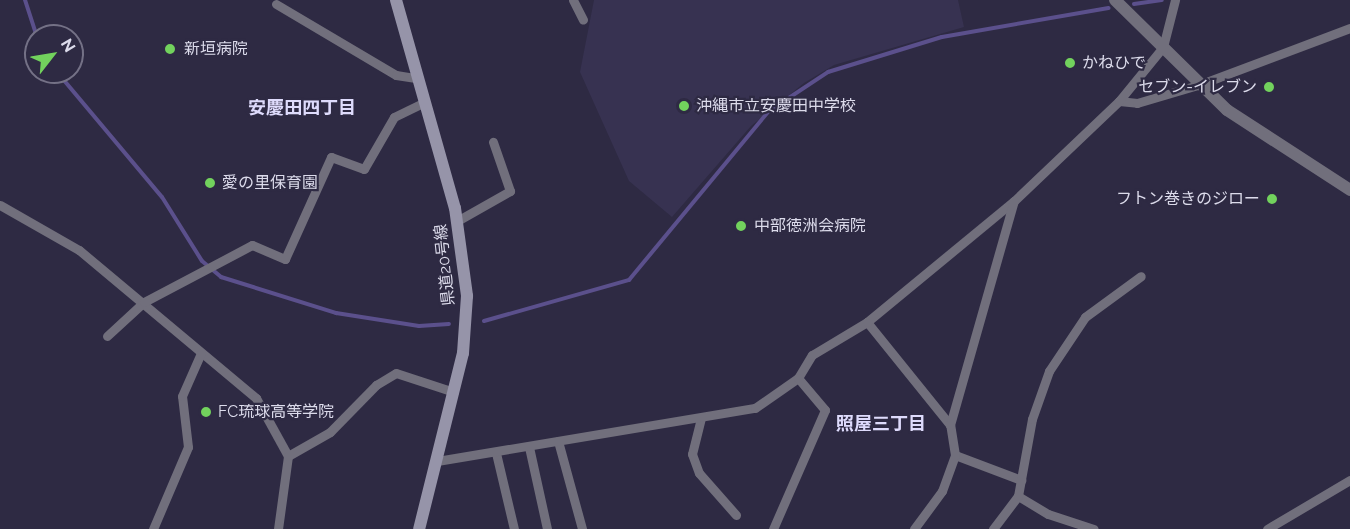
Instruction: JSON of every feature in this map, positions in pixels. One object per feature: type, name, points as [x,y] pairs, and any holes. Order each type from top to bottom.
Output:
[{"type":"main road","name":"県道20号線","points":[[396,0],[423,103],[458,221],[466,330],[454,392],[419,529]]},
{"type":"street","points":[[573,0],[582,20]]},
{"type":"street","points":[[1115,0],[1201,84],[1260,135],[1350,190]]},
{"type":"street","points":[[437,461],[496,453],[754,408],[798,378],[812,355],[867,322],[1014,201],[1119,101],[1163,47],[1175,0]]},
{"type":"street","points":[[276,4],[396,75],[416,78]]},
{"type":"street","points":[[1119,101],[1137,103],[1201,84],[1350,28]]},
{"type":"street","points":[[107,336],[144,302],[252,245],[285,259],[331,157],[363,169],[394,117],[423,103]]},
{"type":"street","points":[[458,221],[510,191],[493,142]]},
{"type":"street","points":[[914,529],[942,491],[955,455],[950,425],[1014,201]]},
{"type":"street","points":[[0,205],[79,250],[144,302],[256,398],[288,456],[278,529]]},
{"type":"street","points":[[993,529],[1018,496],[1032,419],[1049,371],[1084,317],[1141,276]]},
{"type":"street","points":[[867,322],[950,425]]},
{"type":"street","points":[[153,529],[188,447],[182,396],[201,352]]},
{"type":"street","points":[[288,456],[330,432],[396,373],[454,392]]},
{"type":"street","points":[[773,529],[825,410],[798,378]]},
{"type":"street","points":[[701,418],[692,454],[699,473],[736,515]]},
{"type":"street","points":[[558,441],[582,529]]},
{"type":"street","points":[[529,447],[548,529]]},
{"type":"street","points":[[496,453],[514,529]]},
{"type":"street","points":[[955,455],[1021,480]]},
{"type":"street","points":[[1267,529],[1350,480]]},
{"type":"street","points":[[1018,496],[1048,514],[1094,529]]},
{"type":"shaded area","name":"沖縄市立安慶田中学校","points":[[594,0],[958,0],[964,27],[834,65],[804,83],[751,126],[672,217],[629,181],[580,72]]},
{"type":"waterway","points":[[25,0],[33,24]]},
{"type":"waterway","points":[[1134,4],[1162,0]]},
{"type":"waterway","points":[[484,321],[629,280],[769,111],[828,72],[942,37],[1109,8]]},
{"type":"waterway","points":[[67,84],[162,197],[202,261],[221,277],[336,313],[419,326],[449,324]]},
{"type":"place","name":"新垣病院","points":[[170,49]]},
{"type":"place","name":"かねひで","points":[[1070,63]]},
{"type":"place","name":"セブン-イレブン","points":[[1269,87]]},
{"type":"place","name":"沖縄市立安慶田中学校","points":[[684,106]]},
{"type":"place","name":"愛の里保育園","points":[[210,183]]},
{"type":"place","name":"フトン巻きのジロー","points":[[1272,199]]},
{"type":"place","name":"中部徳洲会病院","points":[[741,226]]},
{"type":"place","name":"FC琉球高等学院","points":[[206,412]]},
{"type":"district","name":"安慶田四丁目","points":[[302,108]]},
{"type":"district","name":"照屋三丁目","points":[[881,424]]}]
